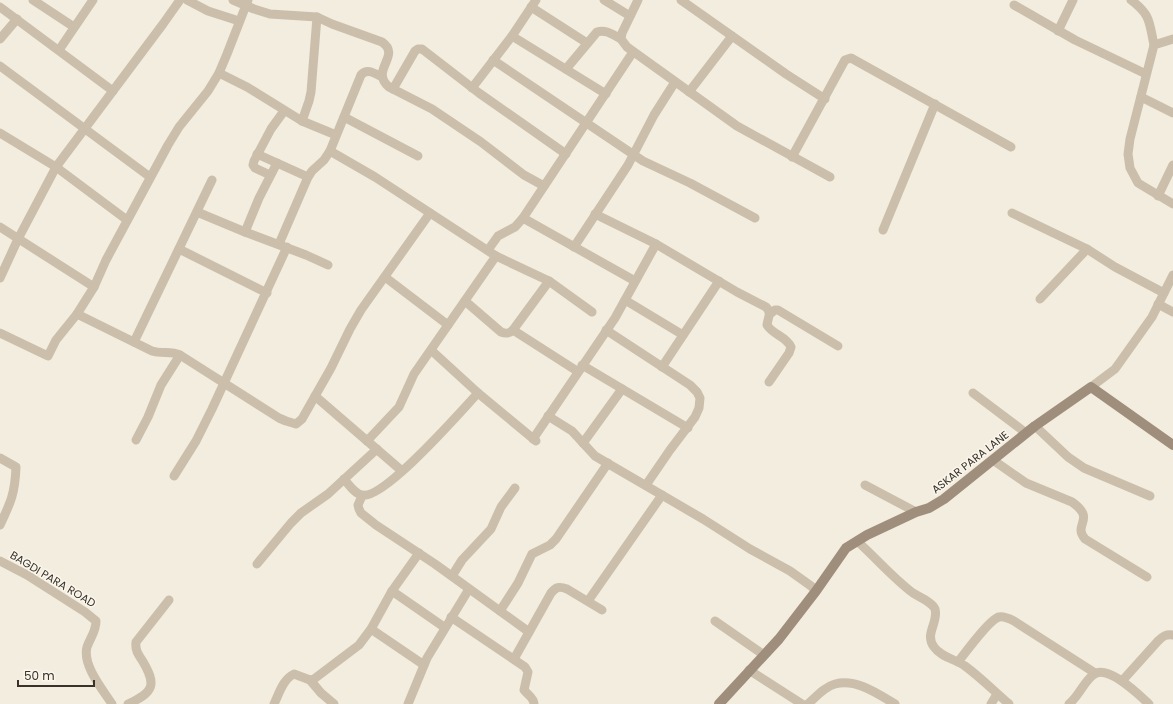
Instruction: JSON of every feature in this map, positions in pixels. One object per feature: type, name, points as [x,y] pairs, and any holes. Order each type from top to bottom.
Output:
[{"type":"street","points":[[33,0],[74,27]]},
{"type":"street","points":[[59,50],[93,0]]},
{"type":"street","points":[[0,278],[18,239],[56,167],[180,0]]},
{"type":"street","points":[[187,0],[208,11],[239,21]]},
{"type":"street","points":[[233,0],[247,3],[270,14],[317,17],[382,42],[387,46],[389,51],[382,77],[383,82],[393,89],[432,109],[481,142],[524,175],[544,186]]},
{"type":"street","points":[[604,0],[630,16]]},
{"type":"street","points":[[621,39],[622,33],[638,0]]},
{"type":"street","points":[[681,0],[786,74],[825,99]]},
{"type":"street","points":[[1058,31],[1073,0]]},
{"type":"street","points":[[1131,0],[1143,9],[1149,20],[1154,45],[1134,119],[1128,154],[1130,168],[1138,183],[1173,204]]},
{"type":"street","points":[[0,333],[48,356],[56,340],[77,314],[94,287],[127,220],[175,133],[208,91],[219,73],[228,54],[239,21],[247,3]]},
{"type":"street","points":[[472,88],[512,36],[534,3],[587,43]]},
{"type":"street","points":[[1014,5],[1058,31],[1146,74]]},
{"type":"street","points":[[0,7],[113,91]]},
{"type":"street","points":[[302,121],[311,92],[317,17]]},
{"type":"street","points":[[0,39],[17,19]]},
{"type":"street","points":[[566,70],[597,32],[601,30],[607,31],[621,39],[623,43],[634,52],[737,126],[830,177]]},
{"type":"street","points":[[512,36],[606,94]]},
{"type":"street","points":[[689,92],[732,36]]},
{"type":"street","points":[[1154,45],[1173,39]]},
{"type":"street","points":[[393,89],[409,60],[418,49],[426,52],[472,88],[566,154]]},
{"type":"street","points":[[488,250],[498,236],[515,227],[522,218],[634,52]]},
{"type":"street","points":[[792,157],[845,60],[851,58],[1011,147]]},
{"type":"street","points":[[494,60],[649,165],[690,183],[755,218]]},
{"type":"street","points":[[0,66],[150,177]]},
{"type":"street","points":[[174,476],[204,427],[267,293],[308,177],[324,160],[330,151],[361,75],[367,71],[382,77]]},
{"type":"street","points":[[219,73],[247,87],[302,121],[336,135]]},
{"type":"street","points":[[574,247],[634,155],[654,116],[675,82]]},
{"type":"street","points":[[1141,97],[1173,113]]},
{"type":"street","points":[[883,230],[935,104]]},
{"type":"street","points":[[270,175],[254,168],[253,165],[257,154],[271,129],[284,111]]},
{"type":"street","points":[[344,117],[418,156]]},
{"type":"street","points":[[0,133],[56,167],[127,220]]},
{"type":"street","points":[[330,151],[358,167],[496,256],[549,281],[592,312]]},
{"type":"street","points":[[257,154],[308,177]]},
{"type":"street","points":[[245,232],[259,198],[277,163]]},
{"type":"street","points":[[1158,196],[1173,165]]},
{"type":"street","points":[[134,342],[212,180]]},
{"type":"street","points":[[197,212],[328,265]]},
{"type":"street","points":[[77,314],[160,353],[174,353],[180,355],[286,421],[292,424],[300,422],[361,310],[430,213]]},
{"type":"street","points":[[1012,213],[1087,249],[1115,267],[1164,294]]},
{"type":"street","points":[[595,214],[656,244],[766,307],[770,314]]},
{"type":"street","points":[[522,218],[635,281]]},
{"type":"street","points":[[0,227],[94,287]]},
{"type":"street","points":[[431,350],[478,393],[535,440],[548,416],[625,300],[656,244]]},
{"type":"street","points":[[179,249],[267,293]]},
{"type":"street","points":[[1040,299],[1087,249]]},
{"type":"street","points":[[367,441],[399,407],[410,380],[496,256]]},
{"type":"street","name":"ASKAR PARA LANE","points":[[719,704],[779,639],[816,591],[846,548],[867,535],[916,512],[929,508],[944,499],[1035,426],[1115,369],[1152,317],[1173,275]]},
{"type":"street","points":[[385,276],[448,325]]},
{"type":"street","points":[[465,301],[501,332],[506,334],[513,330],[549,281]]},
{"type":"street","points":[[662,367],[719,281]]},
{"type":"street","points":[[625,300],[683,335]]},
{"type":"street","points":[[1158,304],[1173,312]]},
{"type":"street","points":[[769,382],[789,353],[791,347],[789,342],[767,325],[770,314],[775,310],[778,310],[838,346]]},
{"type":"street","points":[[513,330],[580,368],[622,389],[688,428]]},
{"type":"street","points":[[606,330],[690,385],[697,392],[700,398],[699,408],[695,417],[646,485]]},
{"type":"street","points":[[136,440],[148,417],[161,386],[180,355]]},
{"type":"street","points":[[1091,387],[1173,445]]},
{"type":"street","points":[[583,443],[622,389]]},
{"type":"street","points":[[344,479],[356,492],[362,496],[377,491],[424,451],[478,393]]},
{"type":"street","points":[[973,393],[1026,433]]},
{"type":"street","points":[[315,396],[402,471]]},
{"type":"street","points":[[548,416],[572,431],[595,456],[646,485],[750,550],[790,571],[816,591]]},
{"type":"street","points":[[1035,426],[1068,457],[1084,468],[1150,496]]},
{"type":"street","points":[[257,564],[301,513],[328,494],[377,449]]},
{"type":"street","points":[[0,458],[16,467],[14,491],[11,502],[0,525]]},
{"type":"street","points":[[993,460],[1026,483],[1066,500],[1079,508],[1084,513],[1081,534],[1085,539],[1147,576]]},
{"type":"street","points":[[500,611],[518,583],[532,554],[550,545],[556,539],[608,463]]},
{"type":"street","points":[[865,486],[916,512]]},
{"type":"street","points":[[452,576],[462,560],[491,529],[501,507],[515,488]]},
{"type":"street","points":[[588,601],[662,495]]},
{"type":"street","points":[[362,496],[358,505],[361,513],[529,632]]},
{"type":"street","points":[[857,541],[911,591],[932,605],[936,613],[930,632],[931,644],[939,653],[965,666],[1009,704]]},
{"type":"street","points":[[310,680],[314,680],[360,645],[392,591],[418,553]]},
{"type":"street","name":"BAGDI PARA ROAD","points":[[0,561],[85,612],[96,621],[96,627],[87,647],[86,660],[112,704]]},
{"type":"street","points":[[514,659],[555,588],[562,587],[567,589],[602,610]]},
{"type":"street","points":[[408,704],[424,665],[444,627],[468,589]]},
{"type":"street","points":[[392,591],[444,627]]},
{"type":"street","points":[[128,704],[142,698],[148,693],[152,682],[146,666],[136,651],[136,642],[170,600]]},
{"type":"street","points":[[451,617],[525,667],[528,672],[524,690],[532,697],[534,704]]},
{"type":"street","points":[[958,662],[988,625],[1000,617],[1014,621],[1095,673],[1104,673],[1122,681],[1136,691],[1149,704]]},
{"type":"street","points":[[715,621],[764,655]]},
{"type":"street","points":[[370,629],[424,665]]},
{"type":"street","points":[[1122,681],[1158,640],[1164,635],[1173,635]]},
{"type":"street","points":[[749,670],[802,704]]},
{"type":"street","points":[[1069,704],[1074,700],[1095,673]]},
{"type":"street","points":[[274,704],[283,685],[290,676],[294,674],[310,680],[321,693],[334,704]]},
{"type":"street","points":[[808,704],[822,690],[835,684],[848,683],[872,690],[895,704]]},
{"type":"street","points":[[991,704],[997,694]]}]
